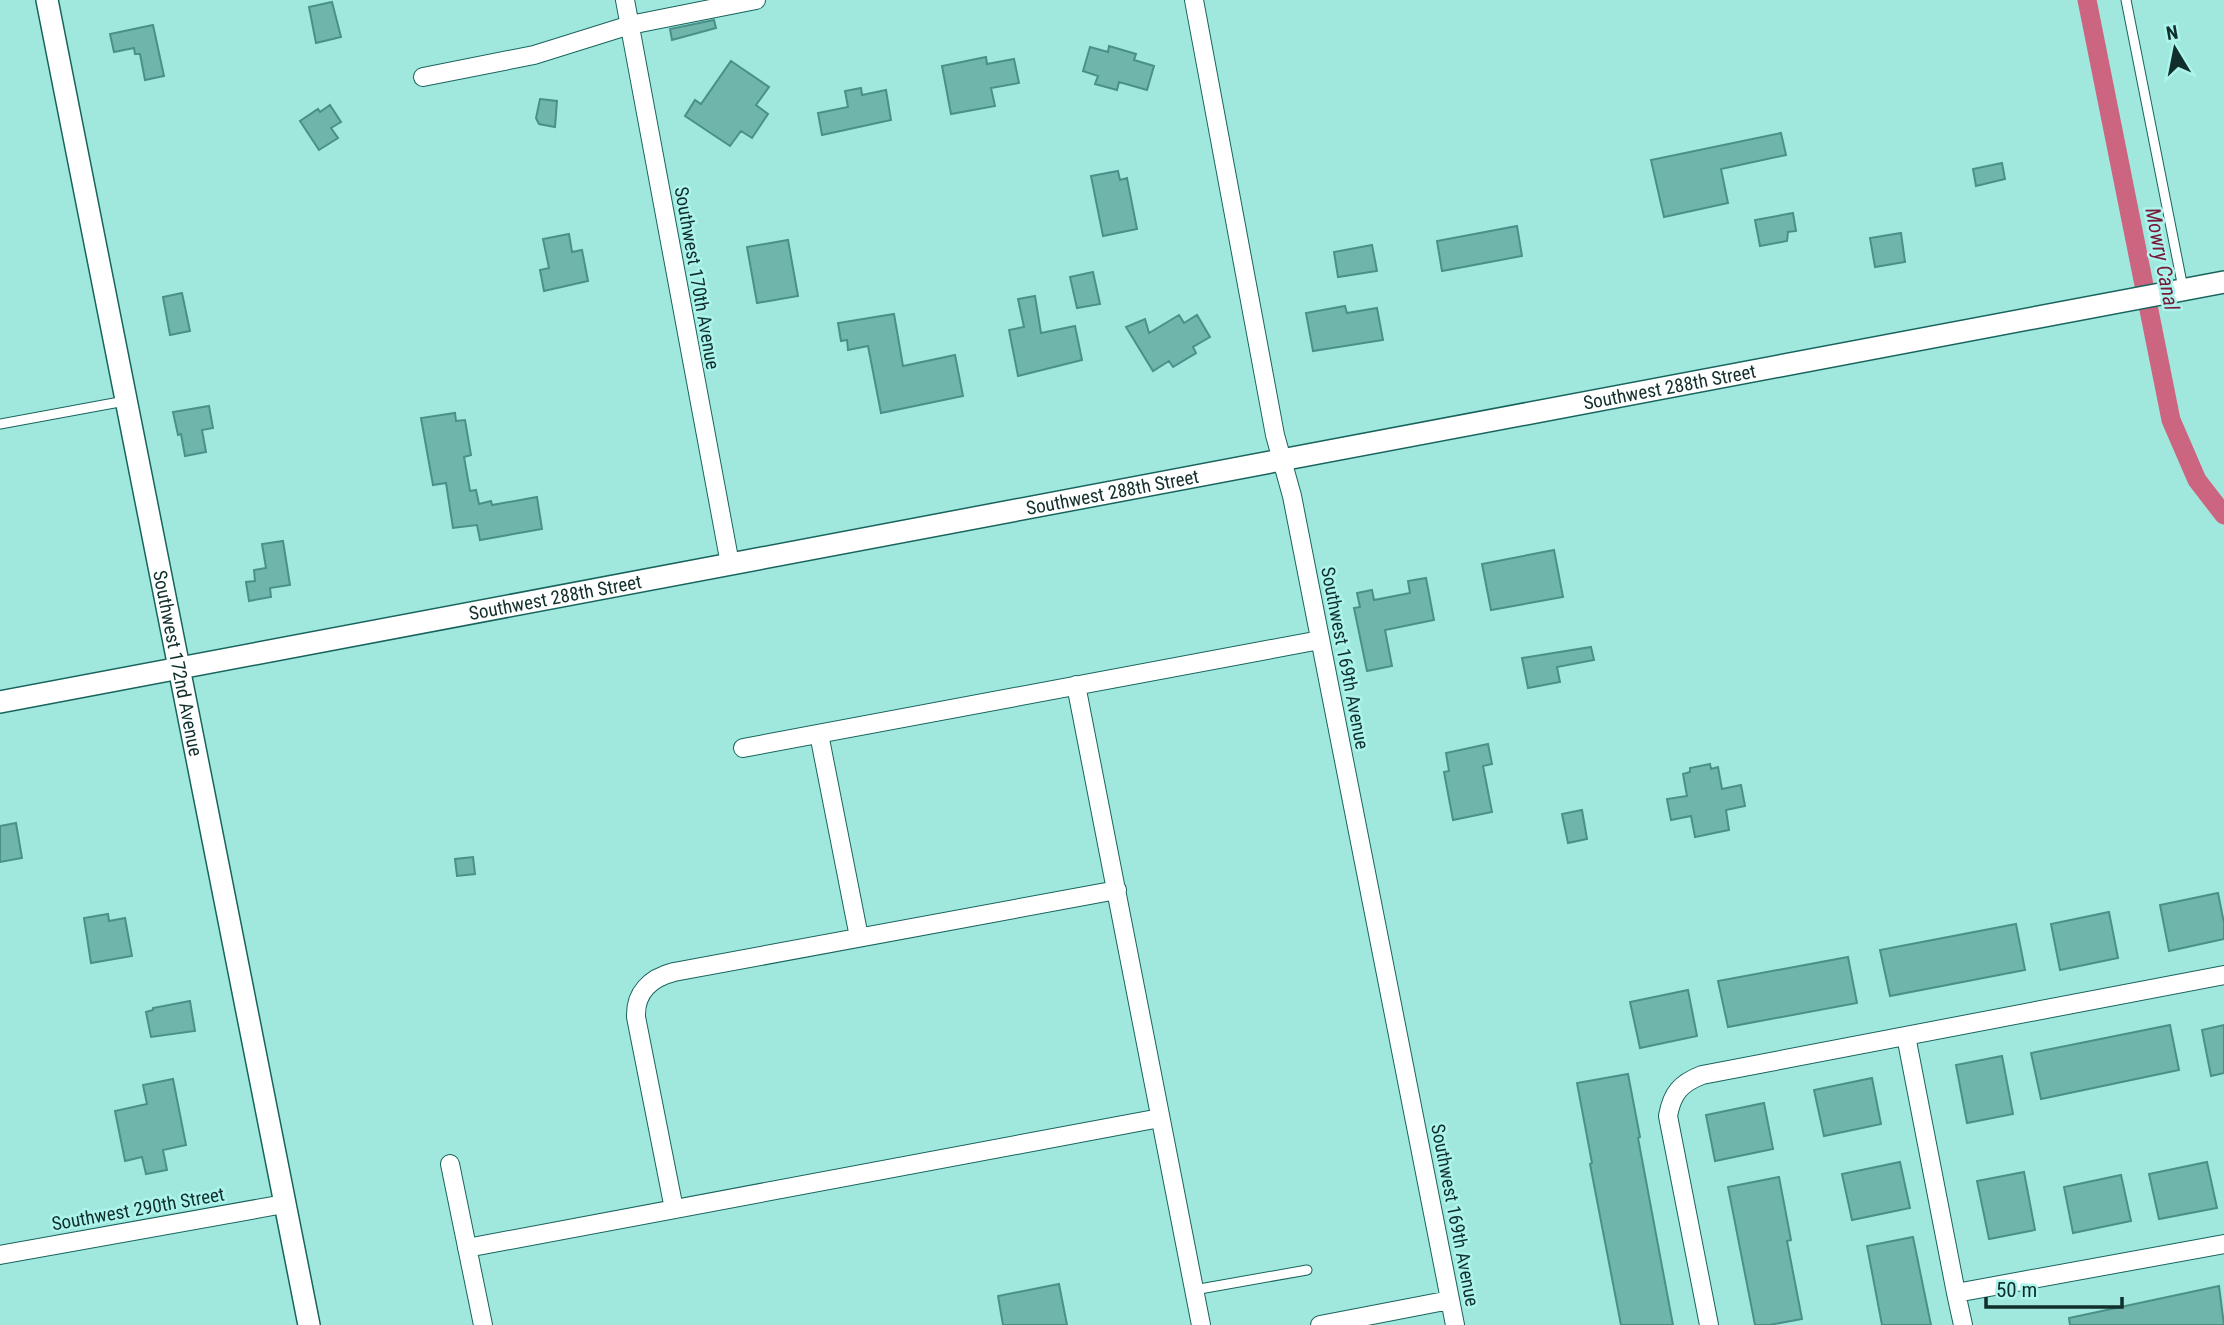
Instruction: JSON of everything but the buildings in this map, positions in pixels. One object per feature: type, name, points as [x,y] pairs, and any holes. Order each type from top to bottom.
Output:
[{"type":"street","name":"Southwest 172nd Avenue","points":[[47,0],[309,1325]]},
{"type":"street","name":"Southwest 170th Avenue","points":[[625,0],[730,564]]},
{"type":"street","points":[[423,77],[534,55],[630,25],[756,0]]},
{"type":"street","name":"Southwest 169th Avenue","points":[[1194,0],[1275,435],[1292,496],[1455,1325]]},
{"type":"street","name":"Southwest 288th Street","points":[[0,702],[2224,282]]},
{"type":"street","points":[[743,748],[1320,640]]},
{"type":"street","points":[[1076,685],[1201,1325]]},
{"type":"street","points":[[819,734],[859,937]]},
{"type":"street","points":[[674,1209],[636,1023],[636,1007],[644,989],[651,982],[667,974],[1117,890]]},
{"type":"street","points":[[1709,1325],[1668,1116],[1676,1090],[1687,1081],[1702,1074],[2224,975]]},
{"type":"street","points":[[1906,1036],[1963,1325]]},
{"type":"street","points":[[467,1248],[1160,1118]]},
{"type":"street","points":[[450,1164],[483,1325]]},
{"type":"street","name":"Southwest 290th Street","points":[[0,1255],[284,1204]]},
{"type":"street","points":[[1956,1293],[2224,1244]]},
{"type":"street","points":[[1320,1325],[1450,1300]]},
{"type":"lane","points":[[2126,0],[2176,291]]},
{"type":"lane","points":[[0,424],[127,401]]},
{"type":"lane","points":[[1194,1290],[1307,1270]]},
{"type":"waterway","name":"Mowry Canal","points":[[2087,0],[2171,420],[2197,480],[2224,515]]}]
